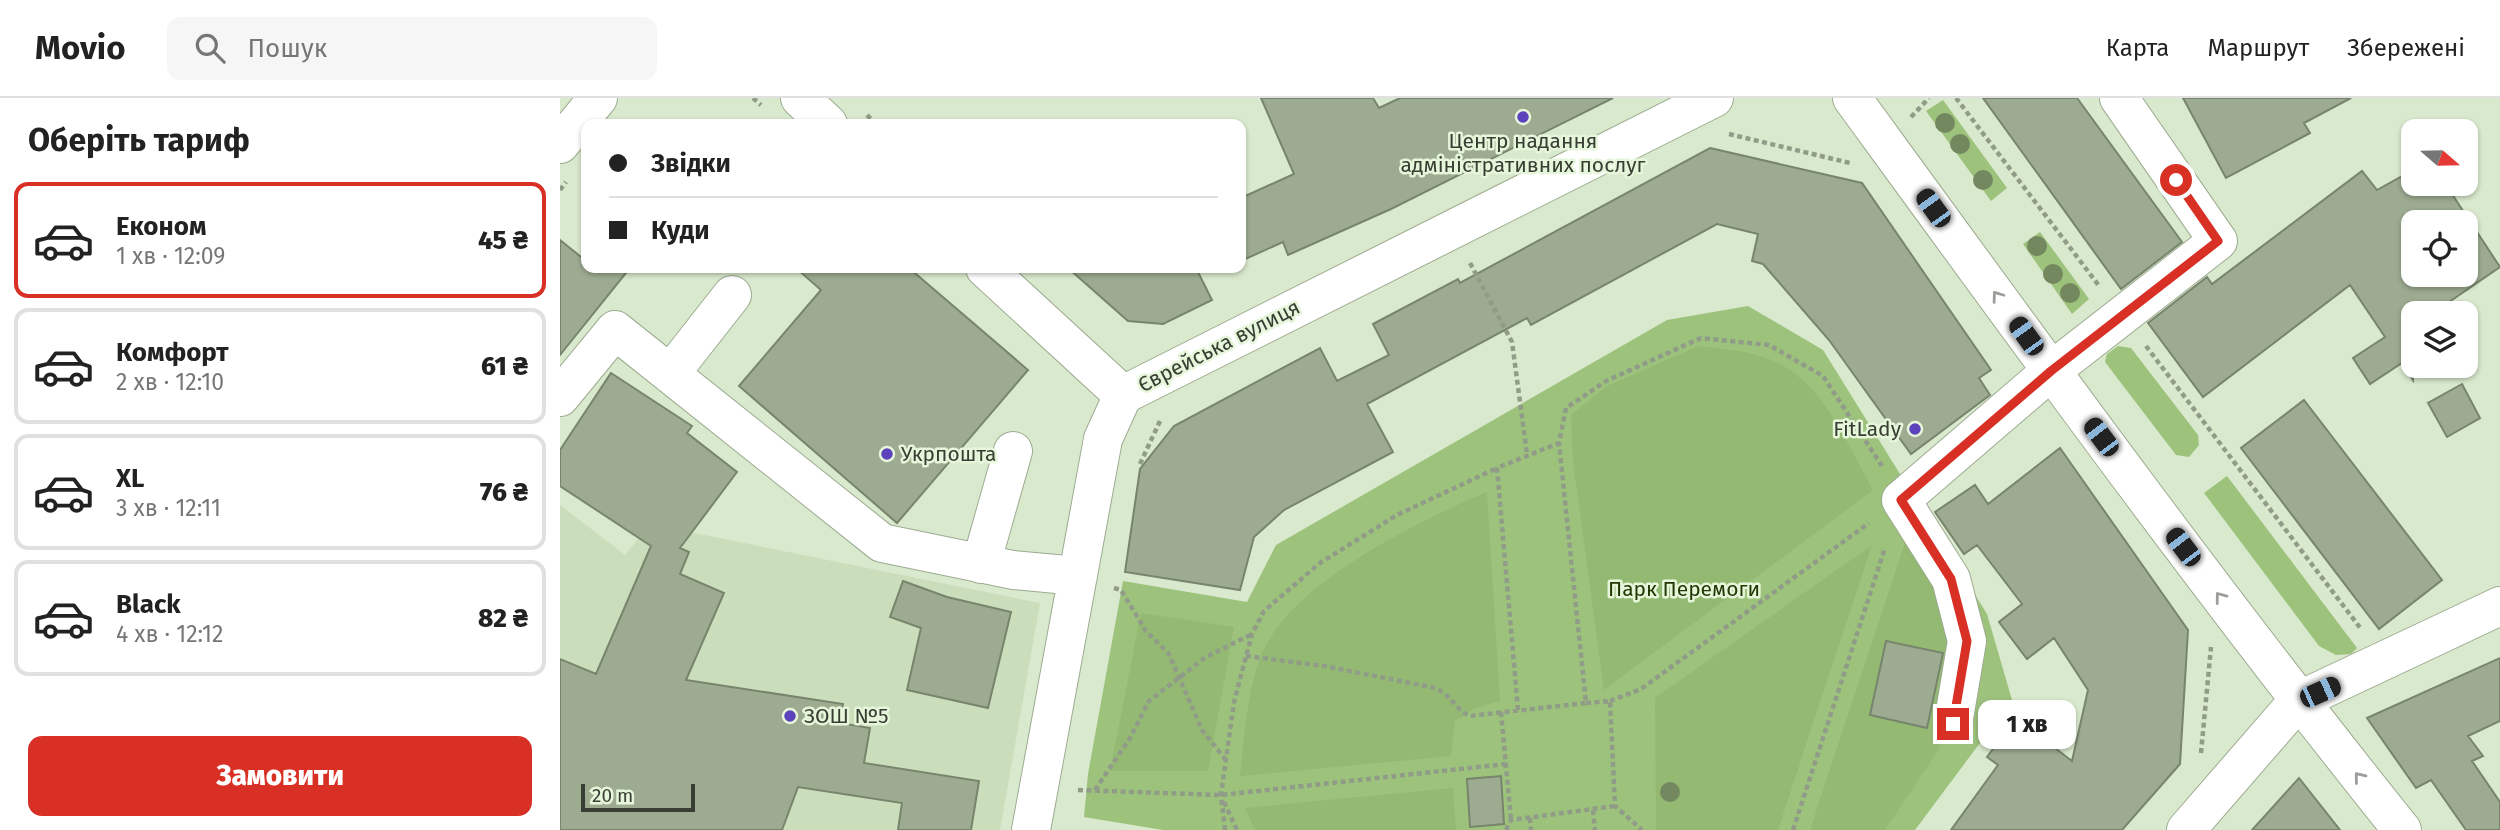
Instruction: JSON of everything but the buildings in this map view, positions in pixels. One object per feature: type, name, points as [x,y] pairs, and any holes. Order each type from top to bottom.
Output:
[{"type":"street","points":[[560,144],[597,98]]},
{"type":"street","points":[[800,98],[823,119]]},
{"type":"street","points":[[1852,98],[2051,371],[2298,701],[2402,830]]},
{"type":"street","points":[[1953,724],[1967,641],[1951,579],[1901,500],[2051,371],[2218,241],[2119,98]]},
{"type":"street","name":"Єврейська вулиця","points":[[1031,830],[1094,581],[1103,439],[1123,394],[1654,111],[1717,115]]},
{"type":"street","points":[[990,273],[1123,394]]},
{"type":"street","points":[[670,374],[732,295]]},
{"type":"street","points":[[560,397],[615,330],[883,543],[1013,570],[1094,581]]},
{"type":"street","points":[[981,564],[1013,451]]},
{"type":"street","points":[[2186,830],[2298,701],[2500,606]]},
{"type":"path","points":[[1956,98],[2365,634]]},
{"type":"path","points":[[1717,115],[1852,163]]},
{"type":"path","points":[[1467,258],[1511,342],[1527,454]]},
{"type":"path","points":[[1586,703],[1559,443],[1566,408],[1606,381],[1701,338],[1769,345],[1823,376],[1866,437],[1901,500],[1794,829]]},
{"type":"path","points":[[1137,469],[1161,421],[1173,414]]},
{"type":"path","points":[[1226,830],[1221,795],[1234,702],[1252,634],[1264,611],[1320,563],[1397,515],[1527,454],[1559,443]]},
{"type":"path","points":[[1497,468],[1518,710]]},
{"type":"path","points":[[1246,656],[1324,666],[1436,688],[1450,695],[1458,709],[1469,716],[1610,701],[1641,689],[1901,500]]},
{"type":"path","points":[[1094,581],[1121,590],[1146,631],[1169,654],[1202,730],[1226,760]]},
{"type":"path","points":[[1094,791],[1130,738],[1149,701],[1206,657],[1252,634]]},
{"type":"path","points":[[2200,756],[2212,636]]},
{"type":"path","points":[[1610,701],[1615,807],[1642,830]]},
{"type":"path","points":[[1501,712],[1511,820],[1507,830]]},
{"type":"path","points":[[1069,790],[1221,795],[1506,764]]},
{"type":"path","points":[[1221,795],[1237,830]]},
{"type":"path","points":[[1511,820],[1615,807]]},
{"type":"path","points":[[1593,810],[1595,830]]},
{"type":"path","points":[[1530,818],[1531,830]]},
{"type":"shaded area","name":"ЗОШ №5","points":[[560,505],[625,555],[650,524],[1040,603],[1000,830],[560,830]]},
{"type":"green space","points":[[1943,100],[2007,188],[1991,201],[1926,111]]},
{"type":"green space","points":[[2040,232],[2089,299],[2072,314],[2023,244]]},
{"type":"green space","name":"Парк Перемоги","points":[[1748,306],[1823,350],[1987,614],[2012,700],[1915,830],[1163,830],[1084,817],[1088,774],[1123,581],[1247,602],[1276,545],[1667,320]]},
{"type":"green space","points":[[1699,346],[1763,357],[1800,378],[1829,412],[1873,490],[1604,690],[1573,462],[1571,415],[1607,386]]},
{"type":"green space","points":[[2118,346],[2131,348],[2198,435],[2199,445],[2189,457],[2176,455],[2105,362],[2107,354]]},
{"type":"green space","points":[[2227,476],[2357,648],[2351,654],[2336,655],[2319,646],[2204,493]]},
{"type":"green space","points":[[1487,492],[1500,701],[1474,709],[1455,721],[1451,756],[1240,776],[1255,674],[1266,645],[1283,620],[1306,597],[1364,554],[1397,535]]},
{"type":"green space","points":[[1905,542],[1938,591],[1953,643],[1939,749],[1885,830],[1810,830]]},
{"type":"green space","points":[[1872,545],[1778,830],[1656,830],[1655,698]]},
{"type":"green space","points":[[1141,613],[1234,627],[1208,771],[1110,771]]},
{"type":"green space","points":[[1453,788],[1456,830],[1255,830],[1245,808]]},
{"type":"place","name":"Центр надання адміністративних послуг","points":[[1523,117]]},
{"type":"place","name":"FitLady","points":[[1915,429]]},
{"type":"place","name":"Укрпошта","points":[[887,454]]},
{"type":"place","name":"ЗОШ №5","points":[[790,716]]},
{"type":"route","points":[[1953,724],[1967,641],[1951,579],[1901,500],[2051,371],[2218,241],[2176,180]]}]
